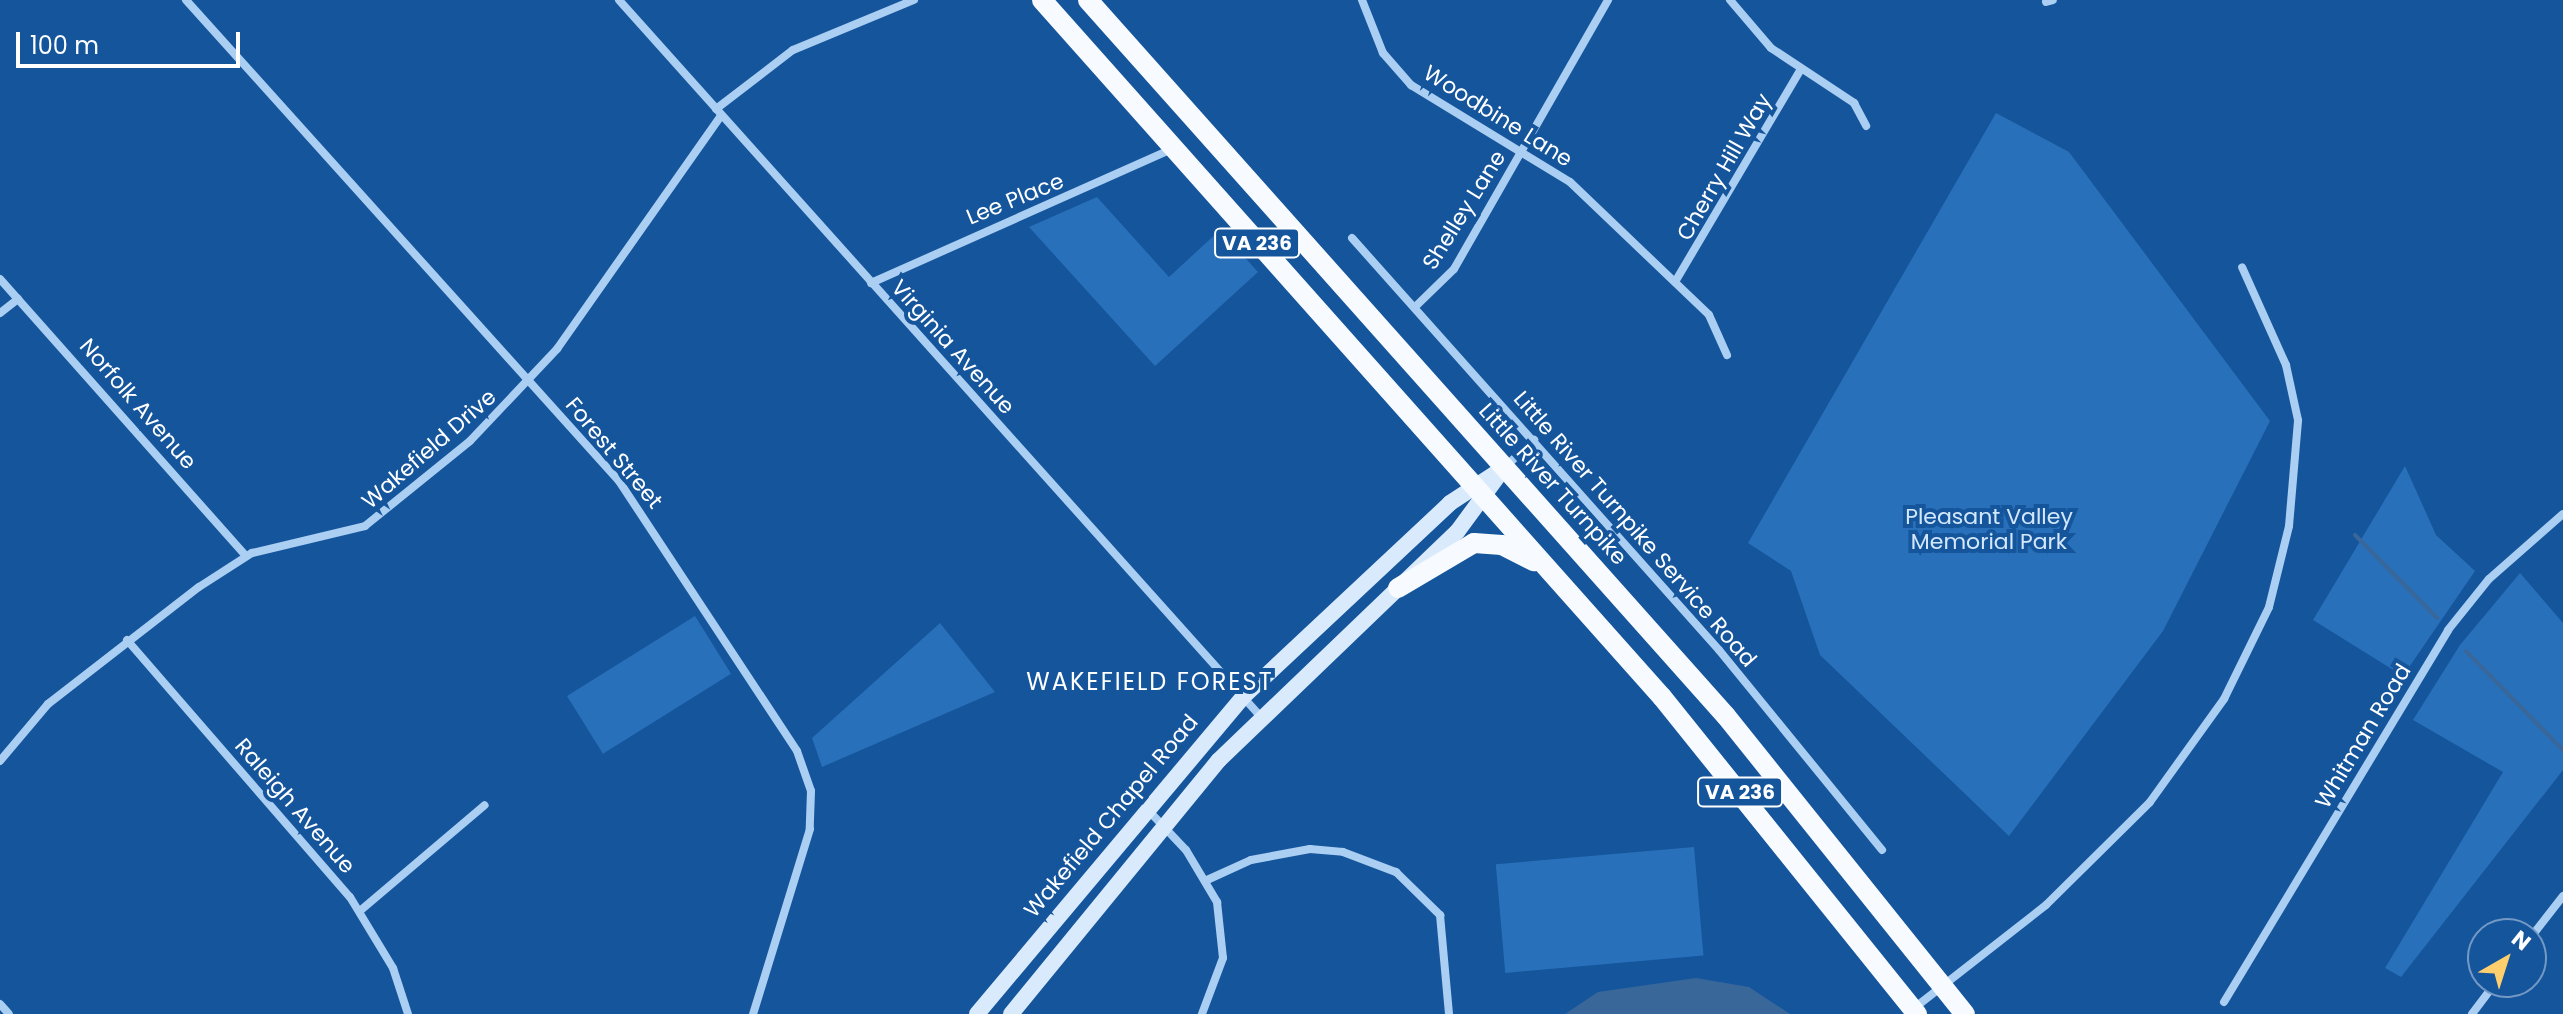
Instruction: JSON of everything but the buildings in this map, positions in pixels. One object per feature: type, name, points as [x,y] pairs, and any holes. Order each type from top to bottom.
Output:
[{"type":"main road","name":"VA 236","points":[[1042,0],[1559,581],[1912,1012]]},
{"type":"main road","name":"Little River Turnpike","points":[[1088,0],[1726,716],[1965,1014]]},
{"type":"main road","name":"Wakefield Chapel Road","points":[[977,1014],[1145,807],[1243,697],[1505,467]]},
{"type":"main road","name":"Wakefield Chapel Road","points":[[1011,1014],[1165,825],[1261,717],[1398,588],[1479,492]]},
{"type":"main road","points":[[1398,588],[1474,543],[1516,550],[1559,581]]},
{"type":"street","name":"Forest Street","points":[[186,0],[530,381],[638,507],[806,771],[810,829],[753,1014]]},
{"type":"street","name":"Virginia Avenue","points":[[619,0],[1261,717]]},
{"type":"street","name":"Wakefield Drive","points":[[0,761],[48,704],[127,640],[246,556],[344,535],[381,517],[530,381],[718,112],[793,50],[914,0]]},
{"type":"street","name":"Woodbine Lane","points":[[1362,0],[1383,53],[1411,85],[1570,182],[1709,315],[1727,355]]},
{"type":"street","name":"Shelley Lane","points":[[1415,307],[1454,269],[1608,0]]},
{"type":"street","points":[[1730,0],[1771,48],[1843,93],[1866,126]]},
{"type":"street","name":"Cherry Hill Way","points":[[1675,282],[1801,69]]},
{"type":"street","name":"Lee Place","points":[[871,283],[1173,148]]},
{"type":"street","name":"Little River Turnpike Service Road","points":[[1352,238],[1534,440],[1882,850]]},
{"type":"street","points":[[1912,1012],[2086,869],[2159,791],[2224,699],[2269,607],[2289,526],[2298,420],[2286,365],[2242,267]]},
{"type":"street","name":"Norfolk Avenue","points":[[0,279],[246,556]]},
{"type":"street","points":[[0,313],[18,299]]},
{"type":"street","name":"Wakefield Chapel Road","points":[[1505,467],[1534,440]]},
{"type":"street","name":"Whitman Road","points":[[2224,1002],[2448,630],[2489,579],[2563,514]]},
{"type":"street","name":"Raleigh Avenue","points":[[127,640],[361,910],[393,968],[408,1014]]},
{"type":"street","points":[[361,910],[485,805]]},
{"type":"street","points":[[1145,807],[1165,825],[1207,880],[1221,916],[1223,958],[1202,1014]]},
{"type":"street","points":[[1207,880],[1251,860],[1310,849],[1343,852],[1396,872],[1440,915],[1449,1014]]},
{"type":"street","points":[[2546,918],[2563,896]]},
{"type":"street","points":[[0,1004],[9,1014]]},
{"type":"green space","name":"Pleasant Valley Memorial Park","points":[[1996,113],[2069,152],[2270,421],[2163,631],[2009,836],[1820,655],[1791,571],[1748,543]]},
{"type":"green space","points":[[1097,197],[1169,277],[1220,230],[1258,272],[1155,366],[1029,227]]},
{"type":"green space","points":[[2405,466],[2436,535],[2475,571],[2403,676],[2313,620]]},
{"type":"green space","points":[[2520,573],[2563,623],[2563,770],[2401,977],[2385,968],[2503,772],[2413,720],[2460,645]]},
{"type":"green space","points":[[695,616],[731,674],[603,754],[567,696]]},
{"type":"green space","points":[[940,623],[995,692],[822,767],[812,738]]},
{"type":"green space","points":[[1694,847],[1703,956],[1505,973],[1496,864]]},
{"type":"shaded area","points":[[1696,978],[1749,987],[1790,1014],[1565,1014],[1598,992]]},
{"type":"waterway","points":[[2355,535],[2437,618]]},
{"type":"waterway","points":[[2466,651],[2563,750]]},
{"type":"district","name":"WAKEFIELD FOREST","points":[[1150,682]]}]
